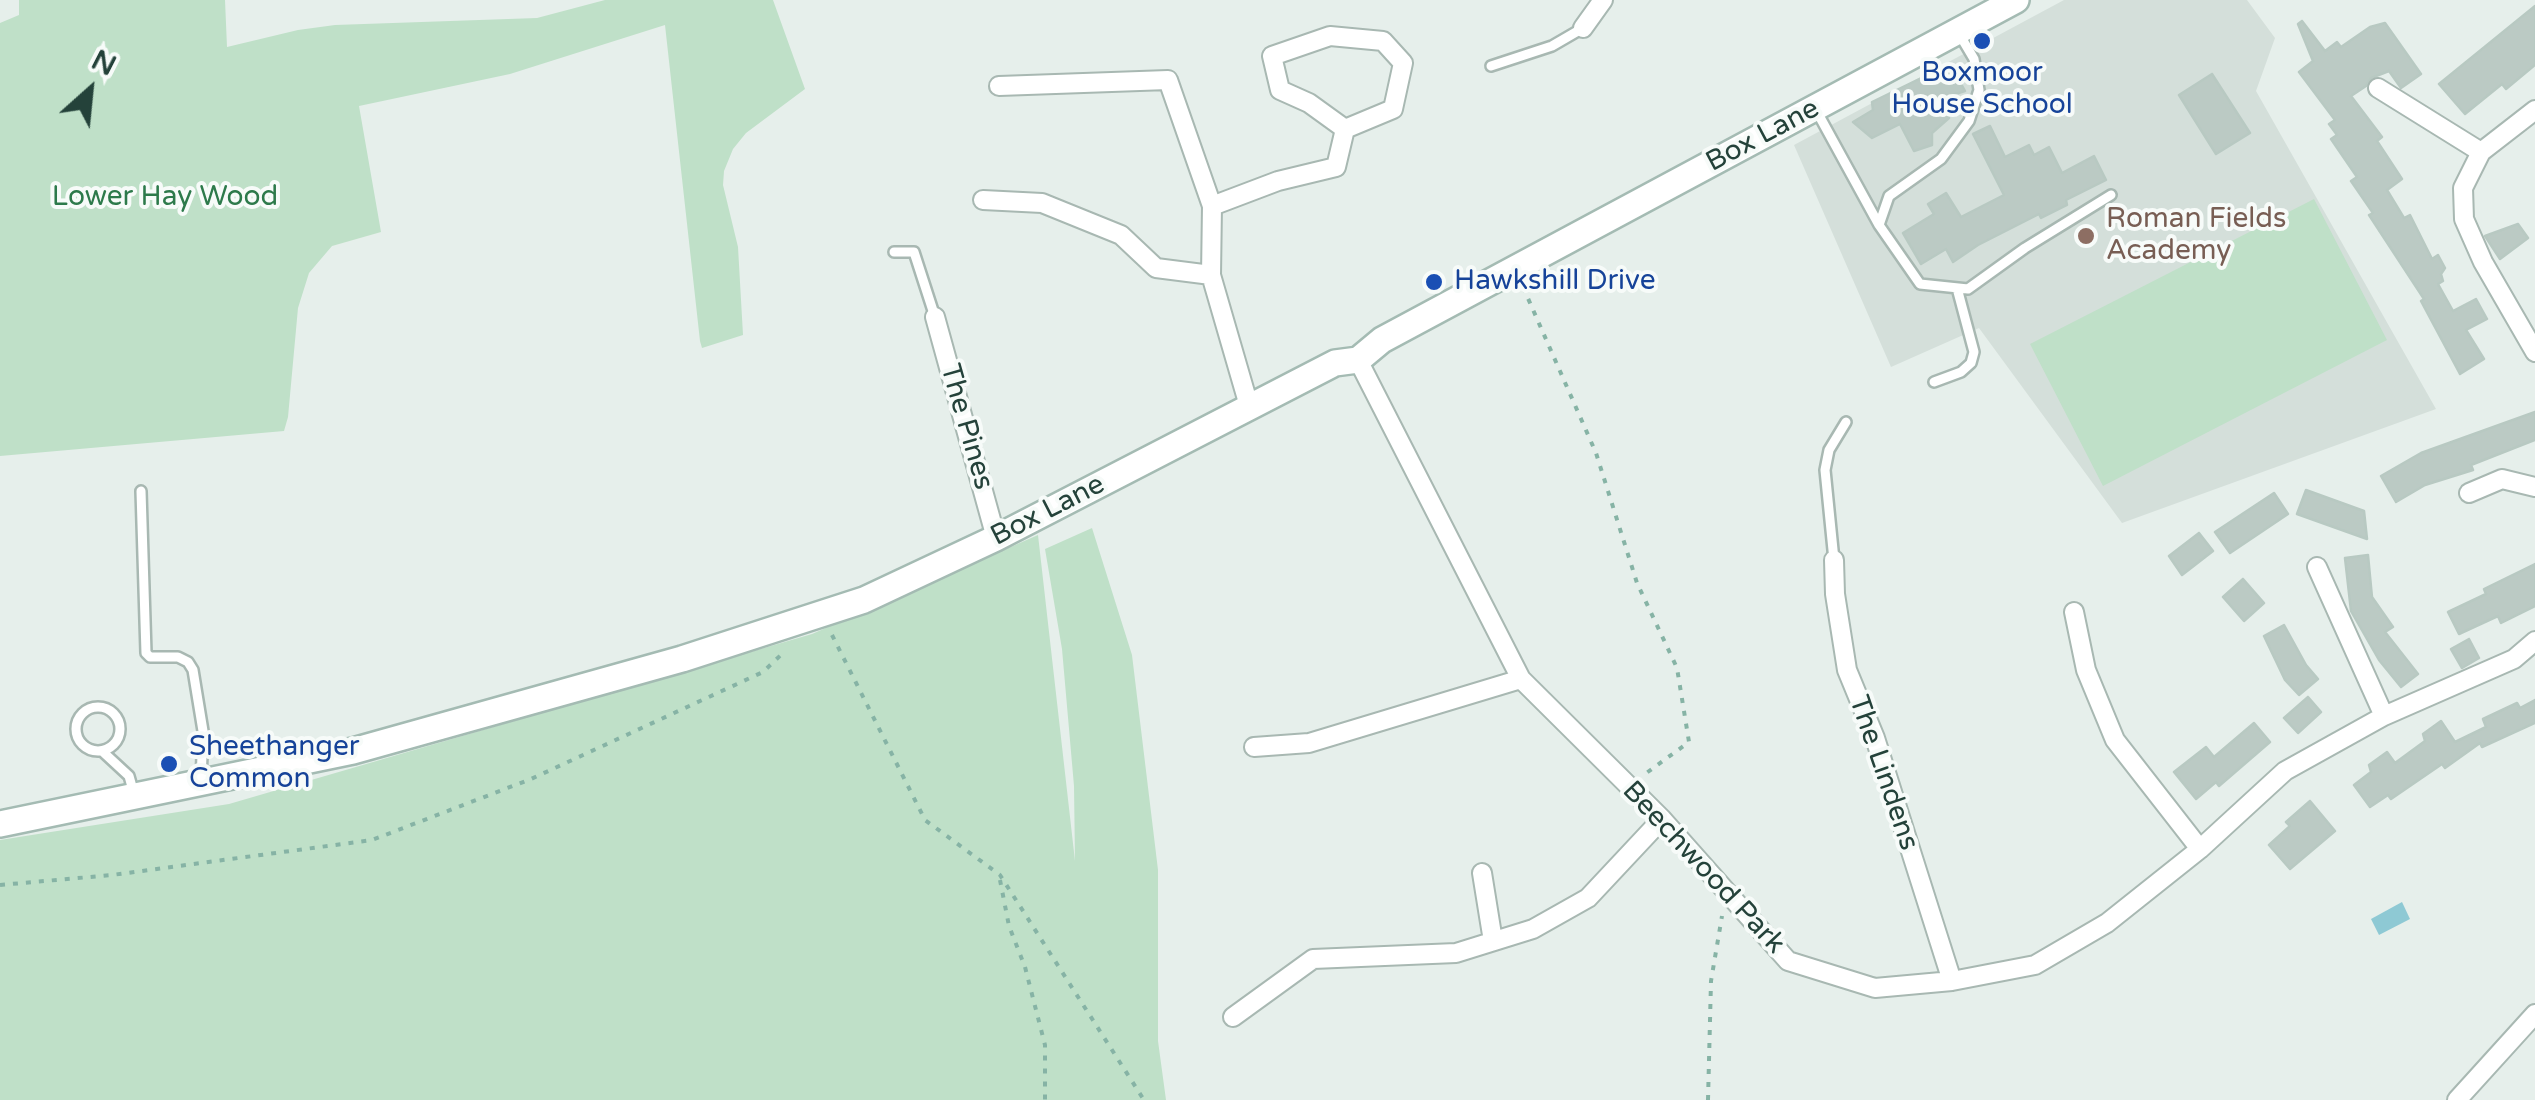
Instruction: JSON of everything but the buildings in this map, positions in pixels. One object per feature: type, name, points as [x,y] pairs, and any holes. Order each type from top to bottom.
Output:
[{"type":"main road","name":"Box Lane","points":[[0,824],[354,751],[674,662],[864,600],[996,538],[1335,363],[1358,360],[1382,340],[2016,0]]},
{"type":"street","points":[[1582,28],[1604,0]]},
{"type":"street","points":[[1330,36],[1383,41],[1402,63],[1393,109],[1346,129],[1310,103],[1280,90],[1272,56],[1330,36]]},
{"type":"street","points":[[999,86],[1168,80],[1212,206],[1210,274],[1249,406]]},
{"type":"street","points":[[2378,88],[2481,152]]},
{"type":"street","points":[[2535,110],[2481,152],[2464,188],[2464,219],[2483,262],[2535,352]]},
{"type":"street","points":[[1212,206],[1278,181],[1336,167],[1346,129]]},
{"type":"street","points":[[982,200],[1042,203],[1121,235],[1156,268],[1210,274]]},
{"type":"street","name":"The Pines","points":[[935,317],[996,538]]},
{"type":"street","name":"Beechwood Park","points":[[1358,360],[1521,679],[1662,820],[1788,961],[1874,988],[1952,981],[2034,966],[2107,923],[2200,849],[2284,772],[2384,716],[2514,659],[2535,641]]},
{"type":"street","points":[[2469,493],[2502,479],[2535,487]]},
{"type":"street","name":"The Lindens","points":[[1834,560],[1847,670],[1875,738],[1952,981]]},
{"type":"street","points":[[2317,567],[2384,716]]},
{"type":"street","points":[[2074,612],[2086,670],[2115,740],[2200,849]]},
{"type":"street","points":[[1254,746],[1309,743],[1521,679]]},
{"type":"street","points":[[1233,1017],[1313,959],[1456,953],[1533,930],[1588,898],[1662,820]]},
{"type":"street","points":[[1482,873],[1493,942]]},
{"type":"street","points":[[2457,1100],[2535,1014]]},
{"type":"lane","points":[[1490,66],[1552,46],[1582,28]]},
{"type":"lane","points":[[1879,225],[1889,196],[1941,159],[1969,121],[1980,90],[1974,58],[1958,32]]},
{"type":"lane","points":[[1814,108],[1879,225],[1920,284],[1968,289],[2111,195]]},
{"type":"lane","points":[[894,252],[914,252],[935,317]]},
{"type":"lane","points":[[1934,382],[1961,372],[1971,363],[1974,352],[1957,288]]},
{"type":"lane","points":[[1834,560],[1824,470],[1829,450],[1846,422]]},
{"type":"lane","points":[[141,491],[146,653],[150,657],[178,657],[193,670],[203,730],[200,782]]},
{"type":"lane","points":[[102,752],[114,745],[120,725],[107,708],[92,707],[80,716],[76,730],[87,749],[102,752],[129,776],[134,796]]},
{"type":"path","points":[[1515,269],[1596,453],[1636,582],[1676,668],[1689,742],[1628,786]]},
{"type":"path","points":[[822,615],[925,820],[1000,876],[1144,1100]]},
{"type":"path","points":[[0,884],[112,875],[372,840],[531,779],[763,672],[787,649]]},
{"type":"path","points":[[1000,876],[1008,926],[1025,968],[1045,1045],[1045,1100]]},
{"type":"path","points":[[1708,1100],[1711,981],[1726,891]]},
{"type":"shaded area","name":"Roman Fields Academy","points":[[2064,0],[2247,0],[2275,38],[2256,91],[2436,409],[2122,523],[1979,328],[1891,367],[1794,145]]},
{"type":"green space","name":"Lower Hay Wood","points":[[19,0],[225,0],[227,47],[335,25],[537,18],[605,0],[773,0],[805,89],[746,133],[733,149],[724,171],[723,185],[738,247],[743,335],[702,348],[700,341],[665,25],[510,74],[359,106],[381,232],[332,246],[309,273],[298,308],[284,431],[0,456],[0,23],[19,15]]},
{"type":"green space","points":[[2314,199],[2387,340],[2103,486],[2030,344]]},
{"type":"green space","points":[[1092,528],[1132,655],[1158,870],[1158,1041],[1166,1100],[0,1100],[0,840],[229,804],[812,634],[1038,535],[1075,861],[1074,786],[1062,649],[1045,549]]},
{"type":"water","points":[[2402,902],[2410,919],[2379,935],[2371,919]]},
{"type":"place","name":"Boxmoor House School","points":[[1982,41]]},
{"type":"place","name":"Roman Fields Academy","points":[[2086,236]]},
{"type":"place","name":"Hawkshill Drive","points":[[1434,282]]},
{"type":"place","name":"Sheethanger Common","points":[[169,764]]}]
